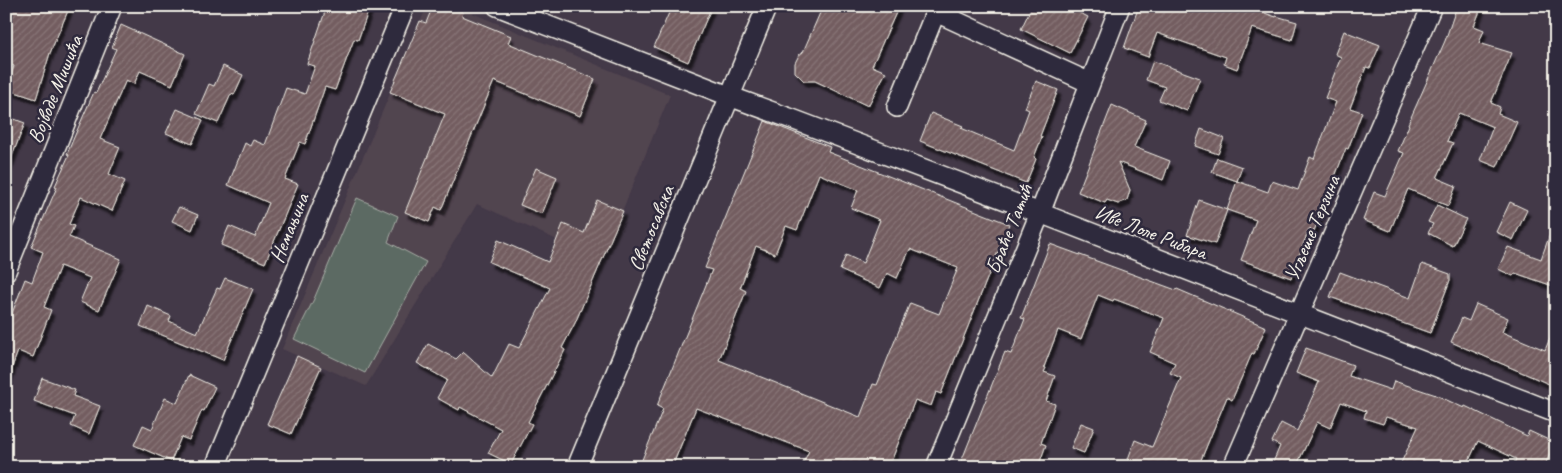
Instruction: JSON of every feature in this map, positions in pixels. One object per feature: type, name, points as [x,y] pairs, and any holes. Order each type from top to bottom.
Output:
[{"type":"street","name":"Војводе Мишића","points":[[6,272],[112,6]]},
{"type":"street","name":"Немањина","points":[[215,467],[405,6]]},
{"type":"street","name":"Иве Лоле Рибара","points":[[497,6],[1040,213],[1556,413]]},
{"type":"street","name":"Светосавска","points":[[577,467],[729,96],[768,6]]},
{"type":"street","name":"Браће Татић","points":[[936,467],[1040,213],[1120,6]]},
{"type":"street","name":"Угљеше Терзина","points":[[1233,467],[1432,6]]},
{"type":"street","points":[[897,107],[937,9],[1090,83]]},
{"type":"shaded area","points":[[427,6],[455,6],[670,95],[602,260],[477,204],[366,386],[282,349]]},
{"type":"green space","points":[[357,198],[398,216],[388,242],[426,262],[365,373],[294,339],[314,299]]},
{"type":"building","points":[[6,6],[70,6],[50,53],[36,99],[6,89],[14,66],[6,63]]},
{"type":"building","points":[[327,6],[370,6],[358,40],[354,39],[335,90],[325,87],[305,144],[300,142],[285,179],[298,184],[265,263],[221,245],[229,226],[255,237],[269,203],[228,185],[245,143],[250,146],[253,140],[265,145],[286,88],[305,94],[315,66],[307,64]]},
{"type":"building","points":[[433,6],[449,6],[463,12],[462,16],[511,36],[508,43],[595,79],[580,116],[494,81],[441,210],[435,207],[429,222],[405,212],[445,114],[390,92],[420,21],[426,23]]},
{"type":"building","points":[[672,6],[712,6],[688,62],[654,47]]},
{"type":"building","points":[[823,6],[899,6],[872,66],[886,72],[868,106],[815,81],[804,81],[795,72],[795,63],[803,52]]},
{"type":"building","points":[[1032,6],[1066,6],[1088,17],[1070,53],[1021,29]]},
{"type":"building","points":[[1139,6],[1245,6],[1297,22],[1292,40],[1252,28],[1237,69],[1224,64],[1226,57],[1157,33],[1148,57],[1124,48]]},
{"type":"building","points":[[1457,6],[1482,6],[1474,26],[1484,30],[1479,43],[1512,53],[1491,103],[1500,107],[1498,114],[1517,122],[1497,167],[1480,160],[1493,127],[1459,113],[1447,141],[1453,143],[1437,178],[1456,186],[1448,206],[1408,189],[1390,231],[1363,220],[1374,192],[1385,196],[1404,153],[1398,151],[1445,41]]},
{"type":"building","points":[[121,25],[185,54],[172,85],[140,71],[134,84],[126,80],[100,139],[120,147],[109,174],[125,181],[112,211],[81,197],[69,224],[74,226],[69,237],[121,259],[99,310],[80,302],[90,278],[60,266],[44,307],[51,310],[33,357],[18,351],[8,378],[6,377],[6,329],[25,279],[32,282],[43,252],[31,247],[57,187],[55,186],[69,155],[67,154],[75,135],[116,49],[112,47]]},
{"type":"building","points":[[1344,31],[1380,45],[1370,68],[1366,67],[1350,108],[1362,112],[1348,149],[1346,148],[1314,231],[1309,229],[1291,278],[1241,260],[1256,220],[1227,210],[1237,181],[1268,192],[1272,181],[1298,190],[1310,157],[1314,159],[1336,102],[1325,98],[1341,57],[1335,54]]},
{"type":"building","points":[[1153,61],[1200,78],[1187,111],[1159,100],[1165,87],[1146,80]]},
{"type":"building","points":[[223,66],[243,75],[234,95],[231,94],[218,123],[196,114],[209,84],[214,86]]},
{"type":"building","points":[[1036,81],[1058,90],[1040,136],[1042,137],[1034,157],[1036,159],[1026,183],[920,141],[931,113],[1014,150],[1029,110],[1025,108]]},
{"type":"building","points":[[1112,105],[1146,120],[1134,147],[1170,161],[1163,180],[1118,162],[1130,190],[1127,200],[1118,204],[1107,200],[1105,203],[1078,192]]},
{"type":"building","points":[[177,109],[203,120],[192,144],[166,133]]},
{"type":"building","points":[[6,116],[25,123],[7,169],[6,169]]},
{"type":"building","points":[[765,121],[830,147],[828,152],[1009,224],[941,394],[936,392],[931,406],[915,400],[889,467],[801,467],[809,451],[696,408],[672,467],[639,467],[663,409],[657,406],[712,270],[705,268]],"holes":[[[819,174],[858,190],[851,208],[880,220],[863,263],[846,255],[840,270],[880,288],[887,273],[897,278],[910,249],[958,268],[939,314],[910,303],[877,385],[873,384],[860,417],[719,360],[746,291],[740,288],[756,246],[775,254],[786,226],[797,230]]]},
{"type":"building","points":[[1201,129],[1224,138],[1218,154],[1195,146]]},
{"type":"building","points":[[1217,158],[1242,167],[1237,181],[1212,172]]},
{"type":"building","points":[[536,168],[557,177],[542,214],[520,205]]},
{"type":"building","points":[[597,200],[623,211],[575,323],[562,348],[565,350],[528,422],[532,424],[511,464],[488,453],[501,429],[460,407],[459,410],[437,398],[447,380],[417,363],[428,344],[456,359],[463,352],[492,378],[509,344],[519,348],[550,288],[489,262],[498,240],[548,262],[563,224],[584,233]]},
{"type":"building","points":[[1199,200],[1227,210],[1215,244],[1187,235]]},
{"type":"building","points":[[1510,202],[1527,210],[1513,240],[1496,232]]},
{"type":"building","points":[[1437,205],[1466,219],[1453,246],[1428,233],[1433,224],[1428,222]]},
{"type":"building","points":[[179,207],[198,215],[192,230],[172,221]]},
{"type":"building","points":[[1554,223],[1556,223],[1556,287],[1515,273],[1513,276],[1498,269],[1508,247],[1541,259]]},
{"type":"building","points":[[1050,244],[1177,289],[1266,327],[1254,354],[1252,353],[1232,400],[1227,397],[1198,467],[1146,467],[1128,459],[1135,440],[1152,447],[1181,378],[1170,373],[1175,363],[1150,352],[1164,318],[1098,295],[1081,339],[1058,330],[1044,367],[1046,368],[1044,372],[1055,376],[1046,401],[1055,404],[1041,443],[1046,445],[1038,467],[959,467],[1005,352],[1011,354],[1025,319],[1021,318]]},
{"type":"building","points":[[1422,264],[1450,274],[1450,280],[1430,333],[1330,297],[1340,272],[1410,298]]},
{"type":"building","points":[[225,278],[253,289],[223,360],[140,326],[148,306],[171,316],[169,321],[197,333],[217,288],[220,289]]},
{"type":"building","points":[[1476,304],[1508,318],[1502,332],[1545,350],[1556,324],[1556,387],[1451,342],[1462,318],[1469,321]]},
{"type":"building","points":[[1306,348],[1353,365],[1349,376],[1391,390],[1394,381],[1436,395],[1464,408],[1465,406],[1527,436],[1529,431],[1555,443],[1544,467],[1513,467],[1516,459],[1478,441],[1466,467],[1399,467],[1418,427],[1386,417],[1383,424],[1364,418],[1366,411],[1341,402],[1330,428],[1317,422],[1296,467],[1271,467],[1280,446],[1272,442],[1281,423],[1297,431],[1319,382],[1296,373]]},
{"type":"building","points":[[297,356],[321,367],[291,434],[267,424]]},
{"type":"building","points":[[189,375],[215,387],[204,411],[202,410],[189,440],[181,437],[171,461],[134,445],[143,425],[152,429],[165,398],[177,403]]},
{"type":"building","points":[[42,378],[75,390],[73,396],[100,406],[89,434],[71,426],[75,416],[34,401]]},
{"type":"building","points":[[1081,423],[1094,428],[1084,453],[1071,448]]}]
